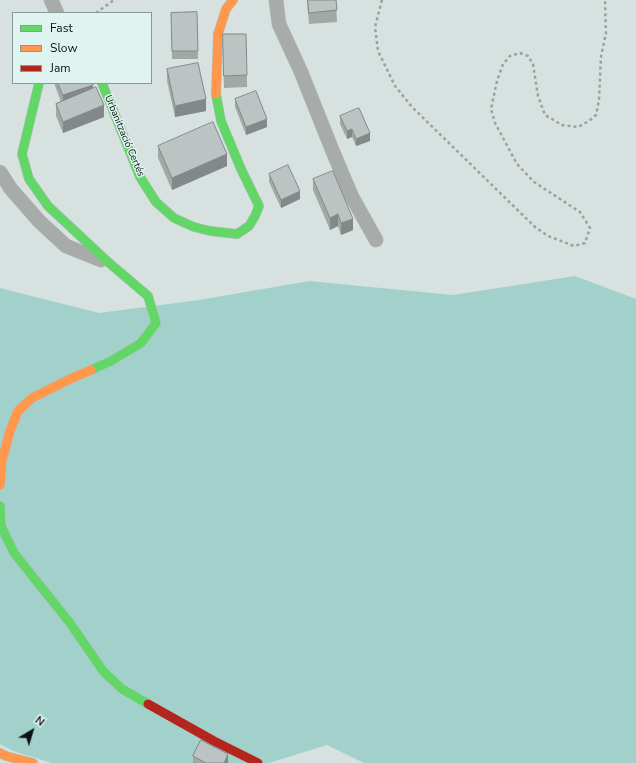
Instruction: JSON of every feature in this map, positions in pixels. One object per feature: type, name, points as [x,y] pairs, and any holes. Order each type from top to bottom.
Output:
[{"type":"main road","name":"Urbanització Certés","points":[[102,84],[140,177],[156,202],[174,218],[194,227],[210,231],[237,234],[249,226],[259,206],[241,169],[221,121],[216,95],[218,34],[226,9],[233,0]]},
{"type":"main road","points":[[0,485],[2,460],[10,431],[18,411],[32,398],[110,361],[141,343],[156,323],[148,296],[124,274],[108,262],[48,206],[29,179],[22,154],[39,84]]},
{"type":"main road","points":[[0,506],[1,526],[14,553],[70,623],[103,671],[122,689],[214,741],[258,763]]},
{"type":"main road","points":[[0,753],[33,763]]},
{"type":"street","points":[[51,0],[57,12]]},
{"type":"street","points":[[276,0],[279,24],[301,72],[352,197],[376,240]]},
{"type":"street","points":[[0,172],[11,189],[34,216],[66,246],[108,262]]},
{"type":"path","points":[[97,12],[114,0]]},
{"type":"path","points":[[382,0],[375,27],[378,51],[395,86],[412,107],[535,227],[548,236],[574,246],[585,243],[590,228],[580,212],[534,182],[517,164],[494,123],[491,109],[496,81],[503,64],[510,56],[520,53],[528,56],[533,64],[538,96],[545,115],[562,125],[578,127],[593,118],[596,115],[599,100],[601,56],[606,33],[605,0]]},
{"type":"shaded area","points":[[575,276],[636,299],[636,763],[364,763],[327,745],[269,763],[52,763],[13,751],[0,744],[0,288],[99,313],[199,300],[309,281],[453,295]]},
{"type":"building","points":[[308,0],[336,0],[337,10],[309,13]]},
{"type":"building","points":[[197,12],[198,51],[172,51],[171,13]]},
{"type":"building","points":[[223,34],[246,34],[247,75],[224,76]]},
{"type":"building","points":[[198,63],[206,99],[175,106],[167,69]]},
{"type":"building","points":[[58,84],[93,84],[93,85],[63,95]]},
{"type":"building","points":[[96,87],[104,105],[63,122],[56,104]]},
{"type":"building","points":[[256,91],[267,119],[246,127],[235,99]]},
{"type":"building","points":[[359,108],[370,133],[356,139],[352,129],[347,131],[340,116]]},
{"type":"building","points":[[213,122],[227,154],[172,178],[158,146]]},
{"type":"building","points":[[288,165],[300,191],[281,200],[269,174]]},
{"type":"building","points":[[333,171],[353,219],[341,223],[338,214],[330,218],[313,179]]},
{"type":"building","points":[[201,740],[228,754],[224,763],[206,763],[193,756]]},
{"type":"traffic: fast","points":[[39,84],[22,154],[29,179],[48,206],[108,262],[148,296],[156,323],[141,343],[111,361],[91,370]]},
{"type":"traffic: fast","points":[[102,84],[140,177],[156,202],[174,218],[194,227],[210,231],[237,234],[249,226],[259,206],[241,169],[221,121],[216,94]]},
{"type":"traffic: fast","points":[[0,506],[1,526],[14,553],[70,623],[103,671],[122,689],[148,704]]},
{"type":"traffic: slow","points":[[216,94],[218,34],[226,9],[233,0]]},
{"type":"traffic: slow","points":[[0,485],[2,460],[10,431],[18,411],[32,398],[91,370]]},
{"type":"traffic: slow","points":[[0,753],[33,763]]},
{"type":"traffic: jam","points":[[148,704],[214,741],[258,763]]}]
